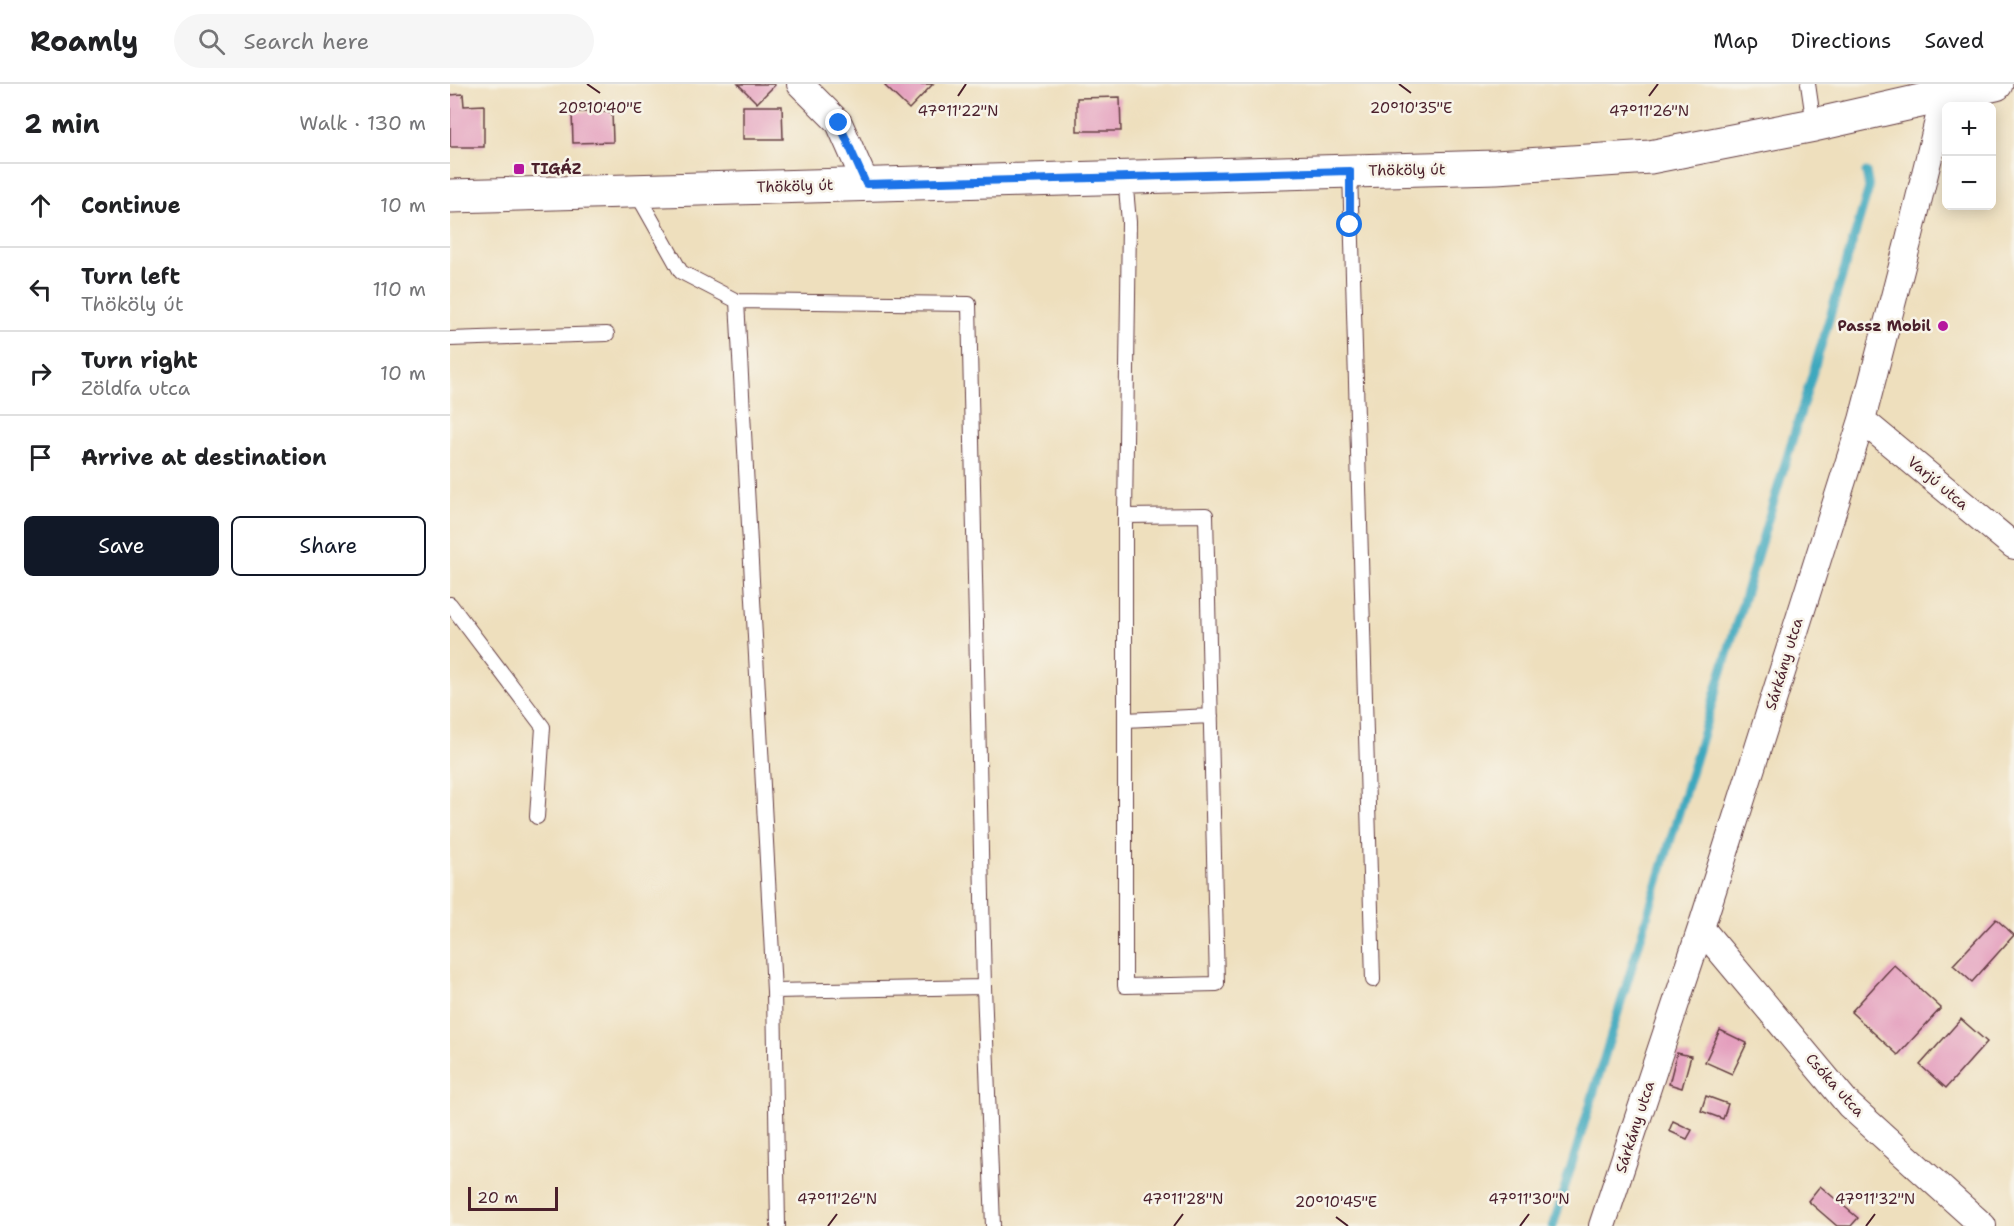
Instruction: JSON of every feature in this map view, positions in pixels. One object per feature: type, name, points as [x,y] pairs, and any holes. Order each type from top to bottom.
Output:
[{"type":"main road","name":"Thököly út","points":[[450,196],[1496,167],[1650,157],[1814,125],[1996,84]]},
{"type":"street","points":[[800,84],[839,123],[866,184]]},
{"type":"street","name":"Sárkány utca","points":[[1602,1226],[1701,928],[1862,420],[1944,96]]},
{"type":"street","name":"Varjú utca","points":[[1862,420],[2014,546]]},
{"type":"street","name":"Csóka utca","points":[[1701,928],[1850,1105],[1983,1226]]},
{"type":"lane","points":[[1808,84],[1814,125]]},
{"type":"lane","points":[[1350,171],[1373,980]]},
{"type":"lane","points":[[1125,177],[1129,222],[1125,516],[1125,986],[1217,984],[1206,514],[1125,516]]},
{"type":"lane","points":[[635,191],[681,272],[737,301],[969,304],[984,987],[993,1226]]},
{"type":"lane","points":[[737,301],[774,991],[778,1226]]},
{"type":"lane","points":[[450,339],[607,334]]},
{"type":"lane","points":[[450,604],[543,727],[537,817]]},
{"type":"lane","points":[[1125,720],[1211,716]]},
{"type":"lane","points":[[774,991],[984,987]]},
{"type":"building","points":[[738,84],[774,84],[775,85],[757,103]]},
{"type":"building","points":[[887,84],[933,84],[909,109],[885,86]]},
{"type":"building","points":[[463,94],[464,106],[484,105],[484,147],[450,147],[450,95]]},
{"type":"building","points":[[1120,97],[1121,131],[1077,131],[1077,98]]},
{"type":"building","points":[[743,106],[782,106],[783,139],[743,139]]},
{"type":"building","points":[[572,112],[612,112],[613,142],[573,143]]},
{"type":"building","points":[[1996,919],[2014,935],[1972,982],[1953,965]]},
{"type":"building","points":[[1894,965],[1941,1008],[1898,1055],[1851,1012]]},
{"type":"building","points":[[1961,1019],[1987,1042],[1946,1088],[1920,1065]]},
{"type":"building","points":[[1720,1030],[1747,1043],[1732,1074],[1705,1062]]},
{"type":"building","points":[[1677,1053],[1691,1056],[1682,1088],[1669,1084]]},
{"type":"building","points":[[1706,1096],[1728,1104],[1723,1119],[1701,1111]]},
{"type":"building","points":[[1673,1121],[1692,1130],[1687,1139],[1669,1131]]},
{"type":"building","points":[[1820,1186],[1858,1218],[1851,1226],[1837,1226],[1808,1201]]},
{"type":"waterway","points":[[1553,1226],[1869,188],[1866,172]]},
{"type":"place","name":"TIGÁZ","points":[[519,169]]},
{"type":"place","name":"Passz Mobil","points":[[1943,326]]},
{"type":"route","points":[[839,123],[866,184],[1350,171],[1350,225]]}]
